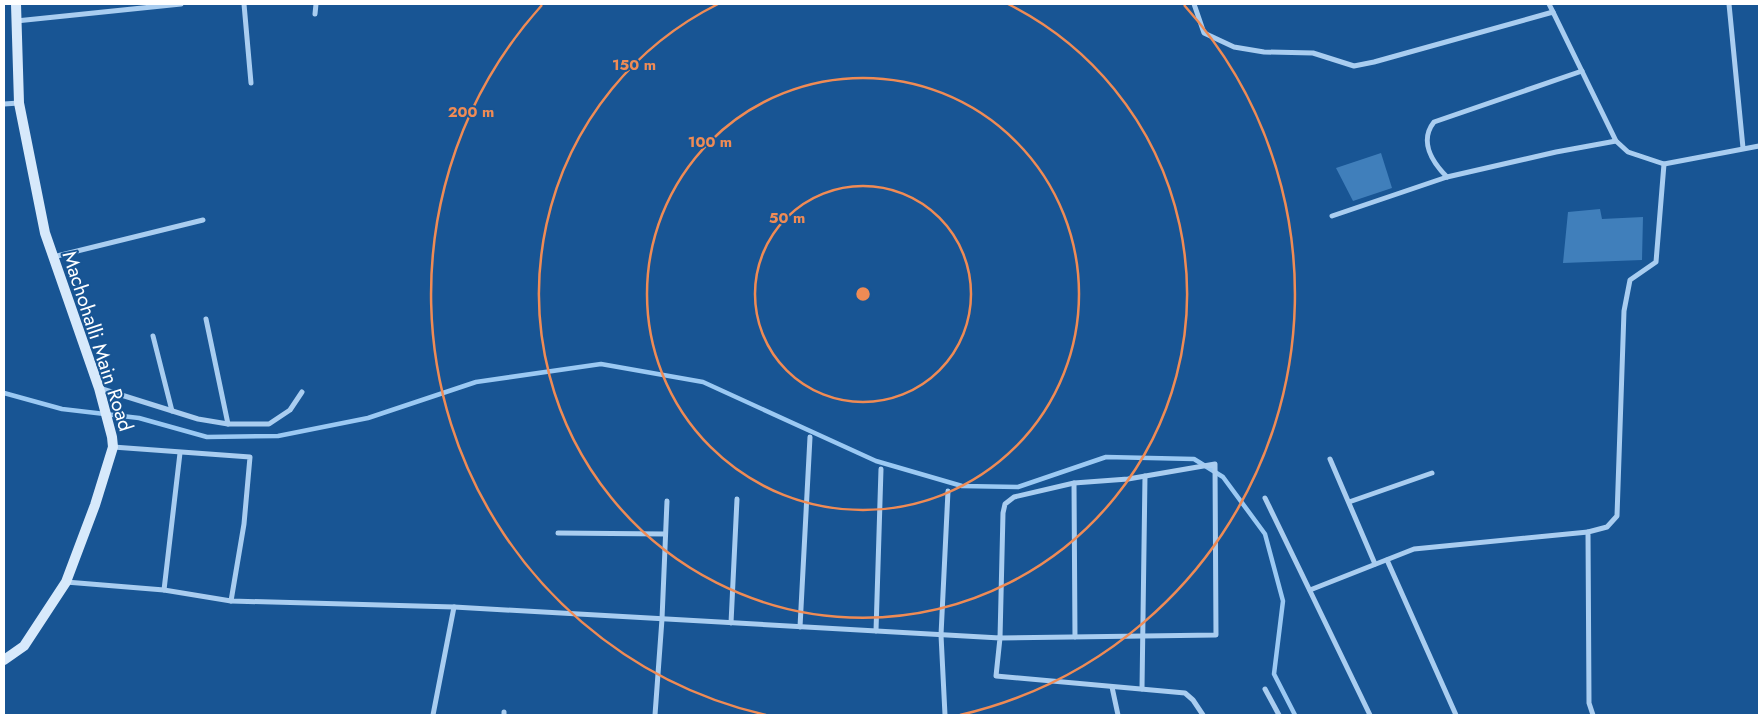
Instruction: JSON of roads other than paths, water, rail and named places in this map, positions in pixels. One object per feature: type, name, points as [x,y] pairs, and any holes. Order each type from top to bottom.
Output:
[{"type":"street","name":"Machohalli Main Road","points":[[4,660],[24,646],[66,582],[95,505],[113,442],[99,388],[45,233],[19,103],[16,4]]},
{"type":"street","points":[[16,21],[181,4]]},
{"type":"street","points":[[244,4],[250,83]]},
{"type":"street","points":[[315,14],[316,4]]},
{"type":"street","points":[[1194,4],[1204,33],[1234,46],[1264,52],[1313,53],[1354,66],[1554,12]]},
{"type":"street","points":[[1548,4],[1554,12],[1616,141],[1628,152],[1664,164],[1759,146]]},
{"type":"street","points":[[1729,4],[1743,148]]},
{"type":"street","points":[[1447,177],[1437,167],[1428,148],[1427,131],[1434,122],[1582,71]]},
{"type":"street","points":[[4,104],[19,103]]},
{"type":"street","points":[[1332,216],[1447,177],[1556,152],[1616,141]]},
{"type":"street","points":[[1310,590],[1414,549],[1588,532],[1607,527],[1617,516],[1624,311],[1630,280],[1656,262],[1664,164]]},
{"type":"street","points":[[53,257],[203,220]]},
{"type":"street","points":[[206,319],[228,424]]},
{"type":"street","points":[[153,336],[172,411]]},
{"type":"street","points":[[99,388],[198,419],[228,424],[268,424],[290,410],[302,392]]},
{"type":"street","points":[[800,627],[810,437]]},
{"type":"street","points":[[113,442],[180,453],[250,457],[244,524],[231,601]]},
{"type":"street","points":[[164,590],[180,453]]},
{"type":"street","points":[[1330,460],[1376,564]]},
{"type":"street","points":[[66,582],[164,590],[231,601],[454,608],[1000,638],[1216,635],[1215,464],[1145,476],[1074,483],[1014,497],[1005,504],[1003,513],[1000,638],[996,676],[1185,693],[1193,700],[1203,715]]},
{"type":"street","points":[[876,631],[881,469]]},
{"type":"street","points":[[1349,502],[1432,473]]},
{"type":"street","points":[[1142,689],[1145,476]]},
{"type":"street","points":[[1074,483],[1075,637]]},
{"type":"street","points":[[945,715],[941,635],[948,491]]},
{"type":"street","points":[[731,623],[737,498]]},
{"type":"street","points":[[1265,498],[1370,715]]},
{"type":"street","points":[[655,715],[662,619],[666,501]]},
{"type":"street","points":[[1588,532],[1589,703],[1593,715]]},
{"type":"street","points":[[558,533],[665,534]]},
{"type":"street","points":[[1387,560],[1456,715]]},
{"type":"street","points":[[433,715],[454,608]]},
{"type":"street","points":[[1112,687],[1118,715]]},
{"type":"street","points":[[1266,689],[1279,715]]},
{"type":"waterway","points":[[4,393],[62,409],[139,418],[207,437],[278,436],[368,418],[476,382],[601,364],[703,382],[876,461],[962,486],[1018,487],[1106,457],[1194,459],[1223,477],[1265,534],[1283,601],[1274,674],[1295,715]]}]
